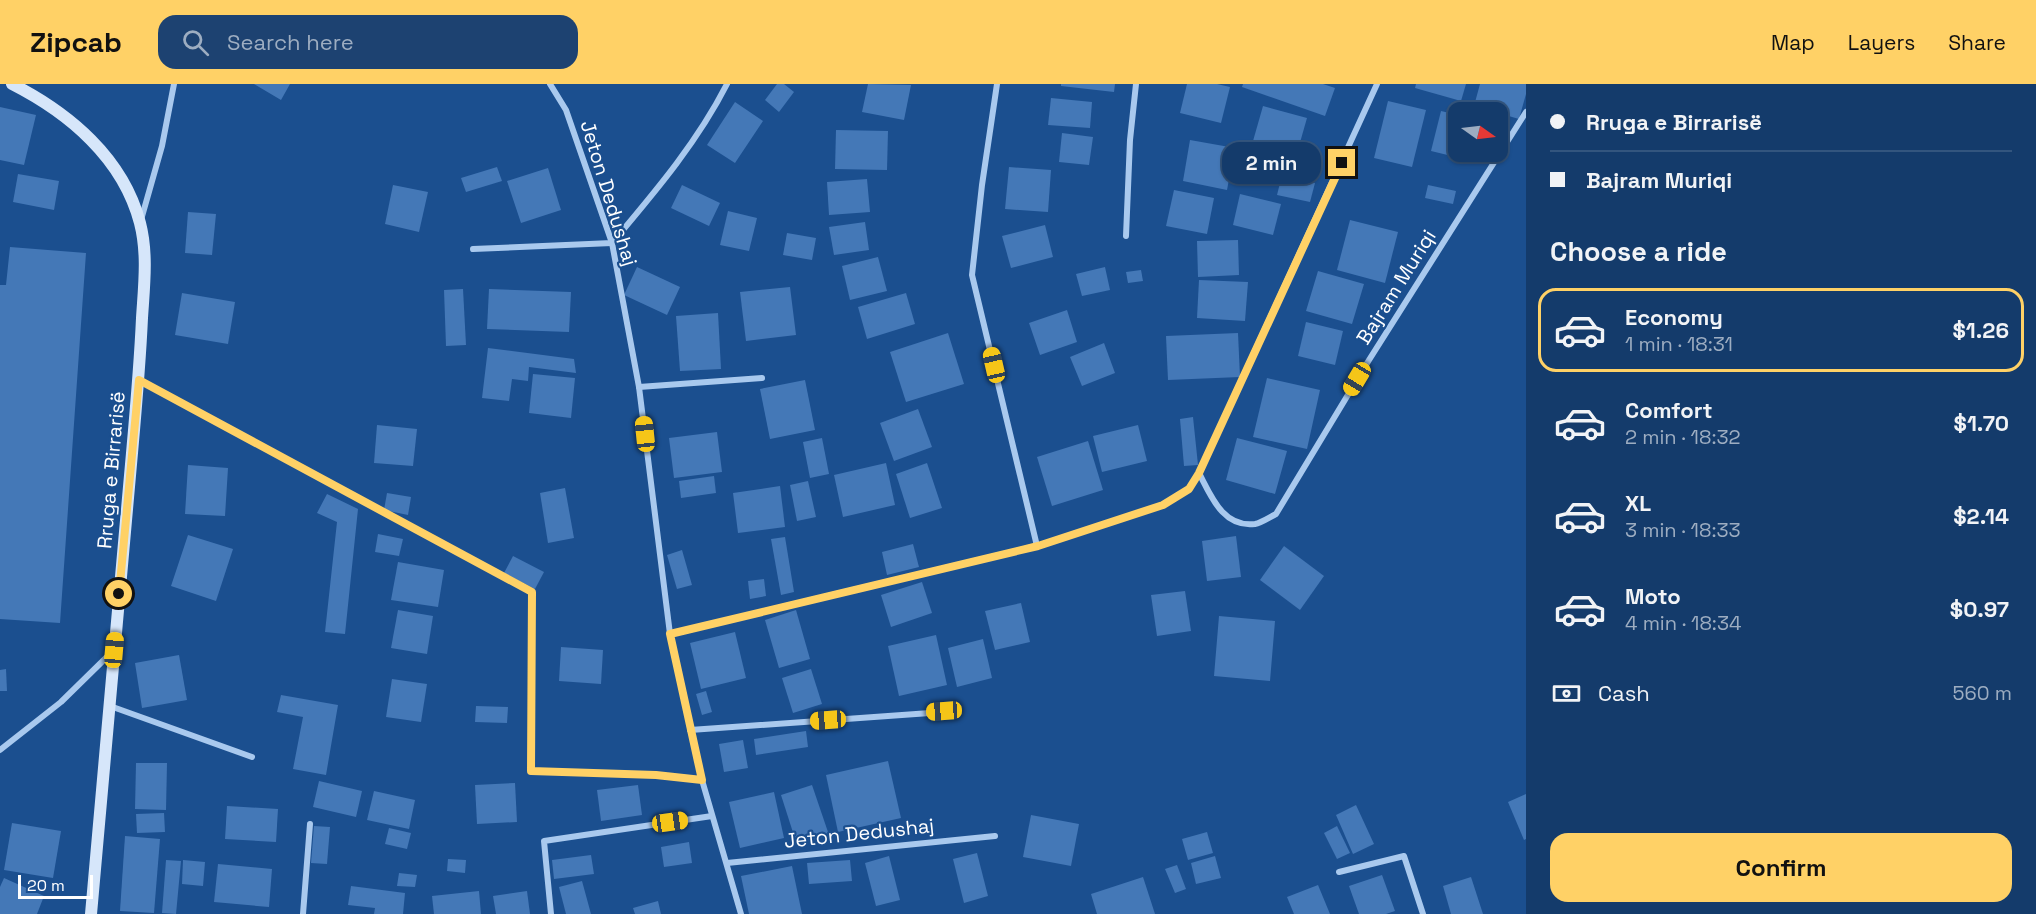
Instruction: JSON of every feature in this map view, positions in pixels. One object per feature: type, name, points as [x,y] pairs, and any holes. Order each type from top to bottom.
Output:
[{"type":"street","name":"Rruga e Birrarisë","points":[[12,84],[49,104],[75,123],[103,153],[126,187],[140,223],[146,261],[139,380],[91,914]]},
{"type":"street","points":[[140,223],[162,146],[174,84]]},
{"type":"street","name":"Jeton Dedushaj","points":[[550,84],[566,110],[612,243],[639,387],[670,634],[702,780],[741,914]]},
{"type":"street","points":[[473,249],[612,243],[685,152],[712,112],[727,84]]},
{"type":"street","points":[[997,84],[972,274],[1038,546]]},
{"type":"street","points":[[1126,236],[1130,140],[1136,84]]},
{"type":"street","points":[[670,634],[1038,546],[1163,505],[1189,489],[1199,473],[1377,84]]},
{"type":"street","name":"Bajram Muriqi","points":[[1199,473],[1216,505],[1232,522],[1256,524],[1276,514],[1369,360],[1526,112]]},
{"type":"street","points":[[639,387],[762,378]]},
{"type":"street","points":[[139,380],[532,592],[531,771],[656,775],[702,780]]},
{"type":"street","points":[[0,750],[61,702],[114,650]]},
{"type":"street","points":[[109,706],[252,757]]},
{"type":"street","points":[[690,730],[944,711]]},
{"type":"street","points":[[551,914],[544,841],[712,816]]},
{"type":"street","points":[[303,914],[310,825]]},
{"type":"street","name":"Jeton Dedushaj","points":[[727,863],[994,836]]},
{"type":"street","points":[[1339,872],[1404,856],[1423,914]]},
{"type":"building","points":[[254,84],[290,84],[281,100]]},
{"type":"building","points":[[777,84],[784,84],[794,92],[779,112],[765,100]]},
{"type":"building","points":[[868,84],[911,85],[904,120],[862,112]]},
{"type":"building","points":[[1061,84],[1115,84],[1114,92],[1061,86]]},
{"type":"building","points":[[1187,84],[1217,84],[1230,87],[1221,123],[1180,113]]},
{"type":"building","points":[[1243,84],[1323,84],[1335,88],[1325,116],[1242,87]]},
{"type":"building","points":[[1416,84],[1466,84],[1461,101],[1415,88]]},
{"type":"building","points":[[1480,84],[1526,84],[1526,94],[1519,119],[1508,116],[1508,102],[1475,102]]},
{"type":"building","points":[[1051,98],[1092,102],[1090,128],[1048,125]]},
{"type":"building","points":[[1388,101],[1426,110],[1412,167],[1374,158]]},
{"type":"building","points":[[735,102],[763,121],[735,163],[707,145]]},
{"type":"building","points":[[1263,106],[1307,118],[1297,153],[1253,141]]},
{"type":"building","points":[[0,107],[36,115],[24,165],[0,160]]},
{"type":"building","points":[[1441,111],[1448,113],[1448,155],[1431,151]]},
{"type":"building","points":[[836,130],[888,131],[887,170],[835,169]]},
{"type":"building","points":[[1062,133],[1093,137],[1089,165],[1059,162]]},
{"type":"building","points":[[1190,140],[1235,148],[1227,190],[1183,181]]},
{"type":"building","points":[[497,167],[502,181],[466,192],[461,178]]},
{"type":"building","points":[[1009,167],[1051,170],[1048,212],[1005,209]]},
{"type":"building","points":[[548,168],[561,210],[521,223],[507,181]]},
{"type":"building","points":[[18,174],[59,181],[54,210],[13,202]]},
{"type":"building","points":[[1282,175],[1315,183],[1310,202],[1277,195]]},
{"type":"building","points":[[867,179],[870,212],[829,215],[827,182]]},
{"type":"building","points":[[393,185],[428,192],[419,232],[385,224]]},
{"type":"building","points":[[682,185],[720,203],[709,226],[671,208]]},
{"type":"building","points":[[1428,185],[1456,191],[1453,204],[1425,198]]},
{"type":"building","points":[[1174,190],[1214,198],[1207,234],[1166,226]]},
{"type":"building","points":[[1240,194],[1281,204],[1273,235],[1233,225]]},
{"type":"building","points":[[728,211],[757,218],[749,251],[720,245]]},
{"type":"building","points":[[188,212],[216,214],[212,255],[185,253]]},
{"type":"building","points":[[1350,220],[1398,232],[1385,283],[1337,270]]},
{"type":"building","points":[[865,222],[869,250],[834,255],[829,227]]},
{"type":"building","points":[[1045,225],[1053,257],[1011,268],[1002,236]]},
{"type":"building","points":[[787,233],[816,238],[812,260],[783,255]]},
{"type":"building","points":[[1238,240],[1239,275],[1198,277],[1197,241]]},
{"type":"building","points":[[10,247],[86,253],[60,623],[0,619],[0,285],[6,285]]},
{"type":"building","points":[[878,257],[887,291],[850,300],[842,266]]},
{"type":"building","points":[[637,267],[680,287],[667,315],[624,295]]},
{"type":"building","points":[[1105,267],[1110,290],[1082,296],[1076,274]]},
{"type":"building","points":[[1141,270],[1143,281],[1128,283],[1126,272]]},
{"type":"building","points":[[1318,271],[1364,284],[1352,324],[1306,311]]},
{"type":"building","points":[[1199,280],[1248,282],[1245,321],[1197,318]]},
{"type":"building","points":[[790,287],[796,335],[746,341],[740,292]]},
{"type":"building","points":[[463,289],[466,345],[446,346],[444,290]]},
{"type":"building","points":[[489,289],[571,292],[569,332],[487,329]]},
{"type":"building","points":[[182,293],[235,302],[228,344],[175,335]]},
{"type":"building","points":[[906,293],[915,324],[867,339],[858,307]]},
{"type":"building","points":[[1067,310],[1077,342],[1040,355],[1029,323]]},
{"type":"building","points":[[718,313],[721,369],[680,371],[676,316]]},
{"type":"building","points":[[1306,322],[1343,331],[1335,365],[1298,356]]},
{"type":"building","points":[[948,333],[964,384],[906,402],[890,352]]},
{"type":"building","points":[[1238,333],[1240,377],[1168,380],[1166,336]]},
{"type":"building","points":[[1104,343],[1115,373],[1082,386],[1070,357]]},
{"type":"building","points":[[488,348],[574,359],[576,373],[529,367],[528,381],[512,379],[509,401],[482,398]]},
{"type":"building","points":[[533,374],[575,378],[571,418],[529,413]]},
{"type":"building","points":[[1267,378],[1320,390],[1307,449],[1253,437]]},
{"type":"building","points":[[805,380],[815,430],[770,439],[760,389]]},
{"type":"building","points":[[918,409],[932,447],[894,461],[880,423]]},
{"type":"building","points":[[1193,417],[1198,465],[1184,466],[1180,419]]},
{"type":"building","points":[[377,425],[417,429],[413,466],[374,463]]},
{"type":"building","points":[[1138,425],[1147,461],[1102,472],[1093,436]]},
{"type":"building","points":[[717,432],[722,472],[674,478],[669,438]]},
{"type":"building","points":[[822,438],[829,474],[810,478],[803,442]]},
{"type":"building","points":[[1237,438],[1287,451],[1275,494],[1226,480]]},
{"type":"building","points":[[1088,441],[1103,490],[1052,506],[1037,457]]},
{"type":"building","points":[[886,463],[895,505],[843,517],[834,475]]},
{"type":"building","points":[[927,463],[942,508],[910,518],[896,474]]},
{"type":"building","points":[[188,465],[228,468],[225,516],[185,514]]},
{"type":"building","points":[[714,476],[716,493],[681,498],[679,481]]},
{"type":"building","points":[[808,481],[816,517],[797,521],[790,485]]},
{"type":"building","points":[[780,486],[785,527],[738,533],[733,493]]},
{"type":"building","points":[[565,488],[574,538],[548,543],[540,493]]},
{"type":"building","points":[[387,493],[411,497],[408,515],[384,510]]},
{"type":"building","points":[[327,494],[358,509],[345,634],[325,632],[337,522],[317,513]]},
{"type":"building","points":[[378,534],[403,539],[399,556],[375,552]]},
{"type":"building","points":[[188,535],[233,549],[216,601],[171,586]]},
{"type":"building","points":[[1236,536],[1241,577],[1207,581],[1202,541]]},
{"type":"building","points":[[785,537],[794,592],[781,595],[771,539]]},
{"type":"building","points":[[913,544],[919,567],[887,575],[882,552]]},
{"type":"building","points":[[1284,546],[1324,576],[1300,610],[1260,580]]},
{"type":"building","points":[[682,550],[692,585],[677,589],[667,555]]},
{"type":"building","points":[[513,556],[544,572],[535,589],[504,573]]},
{"type":"building","points":[[398,562],[444,570],[438,607],[391,600]]},
{"type":"building","points":[[764,579],[766,596],[750,599],[748,581]]},
{"type":"building","points":[[922,582],[932,613],[891,627],[881,595]]},
{"type":"building","points":[[1185,591],[1191,631],[1157,636],[1151,595]]},
{"type":"building","points":[[1021,603],[1030,642],[995,650],[985,611]]},
{"type":"building","points":[[398,610],[433,616],[427,654],[391,648]]},
{"type":"building","points":[[796,610],[810,659],[779,668],[765,620]]},
{"type":"building","points":[[1219,616],[1275,621],[1270,681],[1214,676]]},
{"type":"building","points":[[735,632],[746,678],[701,689],[690,643]]},
{"type":"building","points":[[936,635],[947,685],[899,696],[888,646]]},
{"type":"building","points":[[983,639],[992,678],[957,687],[948,648]]},
{"type":"building","points":[[561,647],[603,650],[601,684],[559,681]]},
{"type":"building","points":[[179,655],[187,700],[142,708],[135,663]]},
{"type":"building","points":[[6,669],[7,691],[0,691],[0,670]]},
{"type":"building","points":[[811,669],[822,704],[793,713],[782,678]]},
{"type":"building","points":[[392,679],[427,684],[421,722],[386,717]]},
{"type":"building","points":[[706,691],[712,712],[702,715],[696,694]]},
{"type":"building","points":[[281,695],[338,705],[326,775],[293,769],[303,717],[277,712]]},
{"type":"building","points":[[476,706],[508,707],[507,723],[475,722]]},
{"type":"building","points":[[806,731],[808,747],[756,755],[754,739]]},
{"type":"building","points":[[743,740],[748,768],[724,772],[719,744]]},
{"type":"building","points":[[888,761],[901,818],[838,832],[826,775]]},
{"type":"building","points":[[136,763],[167,763],[166,810],[135,809]]},
{"type":"building","points":[[319,781],[362,791],[356,817],[313,807]]},
{"type":"building","points":[[515,783],[517,822],[477,824],[475,785]]},
{"type":"building","points":[[638,785],[642,815],[601,821],[597,790]]},
{"type":"building","points":[[812,785],[829,835],[797,845],[781,795]]},
{"type":"building","points":[[374,791],[415,800],[409,829],[367,820]]},
{"type":"building","points":[[774,792],[784,838],[740,848],[729,802]]},
{"type":"building","points":[[1526,794],[1526,839],[1524,840],[1508,802]]},
{"type":"building","points":[[1356,805],[1374,844],[1353,854],[1336,815]]},
{"type":"building","points":[[227,806],[278,809],[276,842],[225,839]]},
{"type":"building","points":[[164,813],[165,832],[137,833],[136,814]]},
{"type":"building","points":[[1031,815],[1079,824],[1071,866],[1023,857]]},
{"type":"building","points":[[12,823],[61,831],[53,878],[4,870]]},
{"type":"building","points":[[314,826],[330,827],[327,864],[311,863]]},
{"type":"building","points":[[1337,826],[1350,853],[1337,859],[1324,833]]},
{"type":"building","points":[[389,828],[411,833],[407,849],[385,844]]},
{"type":"building","points":[[1207,832],[1213,853],[1188,860],[1182,839]]},
{"type":"building","points":[[125,836],[160,839],[154,913],[120,911]]},
{"type":"building","points":[[689,842],[692,863],[664,867],[661,847]]},
{"type":"building","points":[[977,853],[988,896],[964,903],[953,859]]},
{"type":"building","points":[[591,855],[594,874],[554,879],[552,860]]},
{"type":"building","points":[[889,856],[900,900],[876,906],[865,863]]},
{"type":"building","points":[[1215,856],[1221,878],[1196,884],[1191,863]]},
{"type":"building","points":[[448,859],[466,860],[465,873],[447,871]]},
{"type":"building","points":[[166,860],[181,861],[176,914],[162,913]]},
{"type":"building","points":[[183,860],[205,862],[203,886],[182,884]]},
{"type":"building","points":[[850,860],[852,881],[809,884],[807,863]]},
{"type":"building","points":[[218,864],[272,869],[269,907],[214,902]]},
{"type":"building","points":[[1177,865],[1186,889],[1175,893],[1165,869]]},
{"type":"building","points":[[792,866],[802,914],[749,914],[741,876]]},
{"type":"building","points":[[399,873],[417,875],[415,887],[397,886]]},
{"type":"building","points":[[1382,875],[1395,911],[1386,914],[1359,914],[1349,886]]},
{"type":"building","points":[[1143,877],[1155,914],[1097,914],[1091,894]]},
{"type":"building","points":[[1471,877],[1483,914],[1451,914],[1443,886]]},
{"type":"building","points":[[4,878],[44,896],[37,914],[0,914],[0,887]]},
{"type":"building","points":[[582,881],[591,914],[566,914],[559,887]]},
{"type":"building","points":[[1318,885],[1330,914],[1294,914],[1287,897]]},
{"type":"building","points":[[351,886],[405,893],[403,914],[374,914],[375,908],[348,905]]},
{"type":"building","points":[[479,891],[481,914],[434,914],[432,896]]},
{"type":"building","points":[[527,891],[530,914],[496,914],[493,896]]},
{"type":"building","points":[[658,901],[661,914],[635,914],[633,908]]},
{"type":"route","points":[[119,594],[139,380],[532,592],[531,771],[656,775],[702,780],[670,634],[1038,546],[1163,505],[1189,489],[1199,473],[1342,163]]}]
